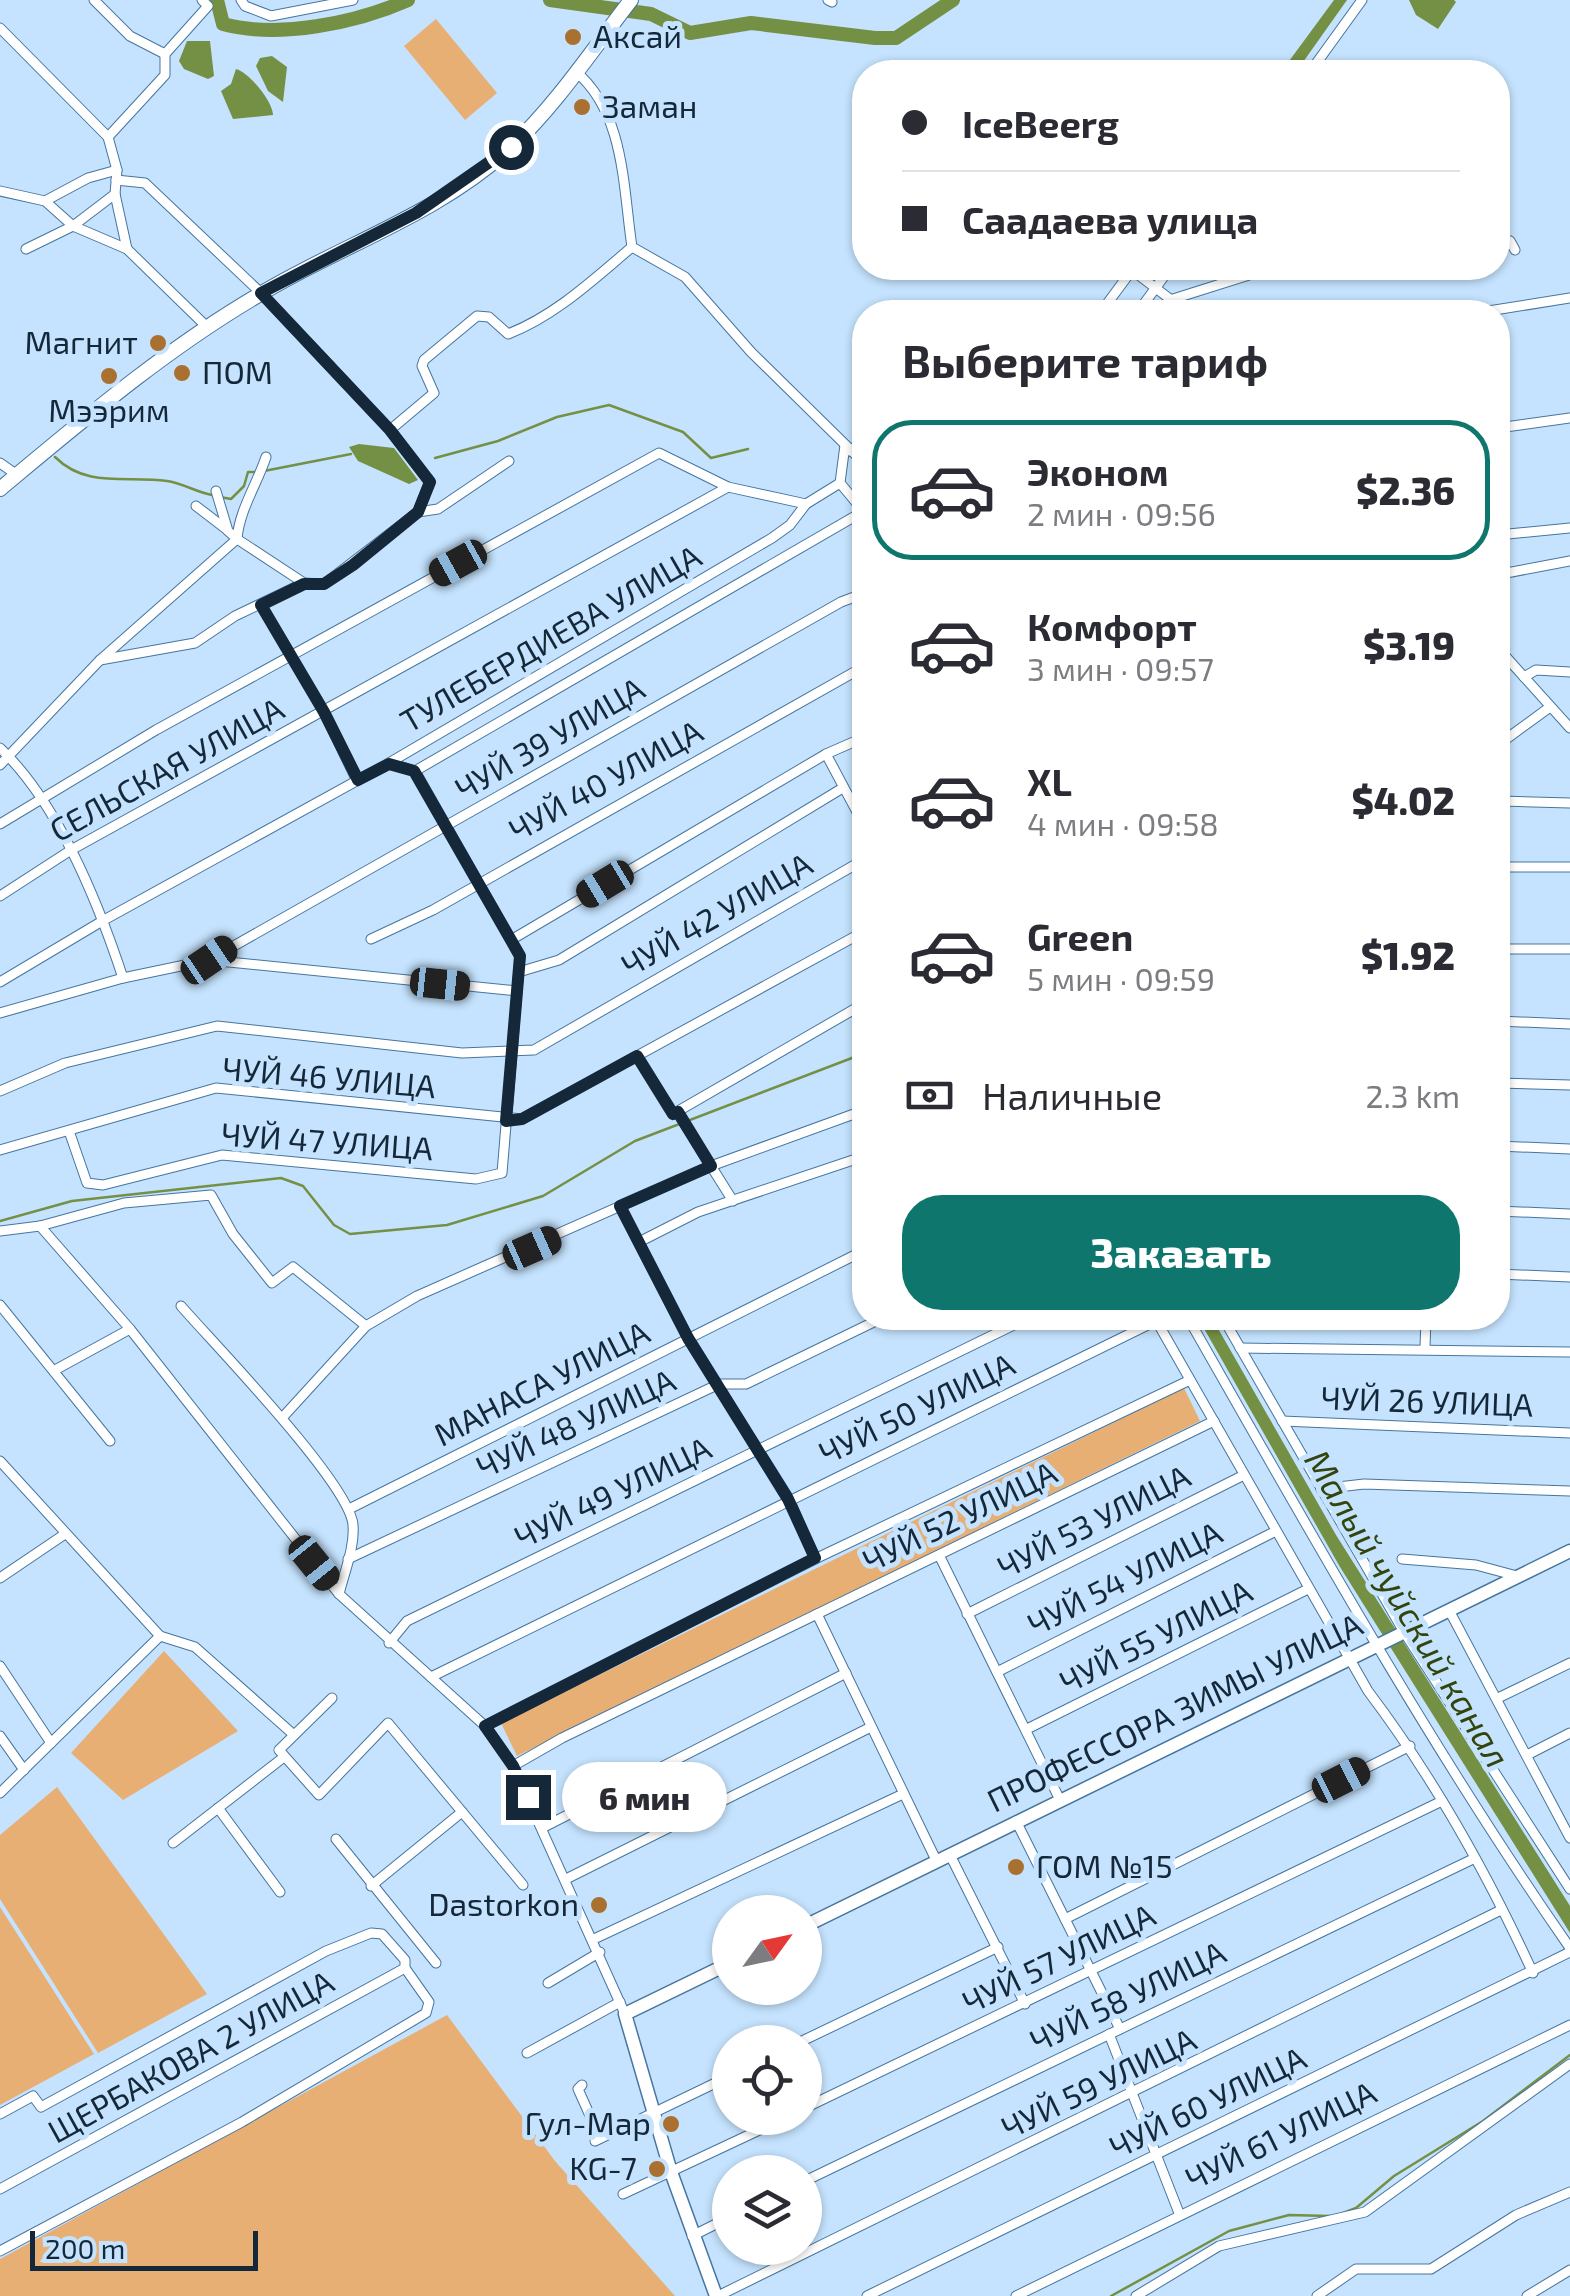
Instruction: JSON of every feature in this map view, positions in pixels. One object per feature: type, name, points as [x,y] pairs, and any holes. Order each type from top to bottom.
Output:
[{"type":"main road","points":[[0,489],[155,363],[207,327],[261,293],[457,188],[511,147],[631,1]]},
{"type":"street","points":[[94,0],[130,36],[166,54]]},
{"type":"street","points":[[108,138],[165,75],[166,54],[208,6],[202,0]]},
{"type":"street","points":[[240,0],[271,16],[354,0]]},
{"type":"street","points":[[1319,60],[1362,0]]},
{"type":"street","points":[[0,28],[108,138],[127,249]]},
{"type":"street","points":[[575,72],[589,82],[611,121],[632,247]]},
{"type":"street","points":[[44,201],[88,178],[116,175],[145,183],[261,293],[390,430],[430,482],[418,512],[324,584],[304,584],[235,616],[196,642],[100,660]]},
{"type":"street","points":[[0,190],[44,201],[73,226],[127,249],[207,327]]},
{"type":"street","points":[[26,249],[73,226],[115,194]]},
{"type":"street","points":[[1510,240],[1514,250]]},
{"type":"street","points":[[390,430],[434,393],[422,366],[424,360],[477,316],[490,318],[508,334],[521,329],[581,291],[632,247]]},
{"type":"street","points":[[632,247],[685,278],[751,352],[852,452]]},
{"type":"street","points":[[1148,280],[1173,299],[1233,280]]},
{"type":"street","points":[[1147,300],[1161,280]]},
{"type":"street","points":[[1510,308],[1570,298]]},
{"type":"street","points":[[1510,426],[1570,418]]},
{"type":"street","points":[[852,446],[848,448],[840,483],[852,498]]},
{"type":"street","points":[[0,824],[291,655],[659,452],[728,486],[806,504]]},
{"type":"street","points":[[0,765],[100,660],[237,539],[238,521],[256,490],[266,457]]},
{"type":"street","points":[[418,512],[438,510],[509,461]]},
{"type":"street","points":[[0,463],[17,475]]},
{"type":"street","name":"ТУЛЕБЕРДИЕВА УЛИЦА","points":[[0,982],[104,920],[389,764],[772,538],[790,525],[806,504],[840,483]]},
{"type":"street","name":"СЕЛЬСКАЯ УЛИЦА","points":[[0,896],[71,850],[728,486]]},
{"type":"street","points":[[216,490],[228,531]]},
{"type":"street","points":[[196,506],[304,584]]},
{"type":"street","points":[[414,771],[852,519]]},
{"type":"street","points":[[1510,534],[1570,528]]},
{"type":"street","points":[[1510,572],[1570,561]]},
{"type":"street","name":"ЧУЙ 39 УЛИЦА","points":[[209,960],[248,934],[446,828],[852,598]]},
{"type":"street","points":[[261,605],[324,712],[358,780]]},
{"type":"street","points":[[1510,661],[1570,728]]},
{"type":"street","points":[[1524,676],[1536,670],[1570,672]]},
{"type":"street","name":"ЧУЙ 40 УЛИЦА","points":[[370,939],[433,910],[852,673]]},
{"type":"street","points":[[1510,736],[1550,707]]},
{"type":"street","points":[[511,940],[826,754],[852,743]]},
{"type":"street","points":[[0,748],[10,757],[71,850],[104,920],[123,978]]},
{"type":"street","points":[[826,754],[852,806]]},
{"type":"street","points":[[389,764],[414,771],[520,956],[522,971],[506,1121]]},
{"type":"street","points":[[522,971],[559,960],[841,789]]},
{"type":"street","points":[[1510,802],[1570,803]]},
{"type":"street","name":"ЧУЙ 42 УЛИЦА","points":[[0,1091],[65,1063],[217,1026],[462,1053],[534,1050],[852,866]]},
{"type":"street","points":[[1510,867],[1570,867]]},
{"type":"street","name":"ЧУЙ 46 УЛИЦА","points":[[0,1150],[216,1088],[506,1121],[522,1119],[852,938]]},
{"type":"street","points":[[1510,949],[1570,949]]},
{"type":"street","points":[[0,1014],[123,978],[209,960],[517,991]]},
{"type":"street","points":[[640,1054],[673,1114],[852,1011]]},
{"type":"street","points":[[1510,1022],[1570,1024]]},
{"type":"street","points":[[1510,1083],[1570,1085]]},
{"type":"street","points":[[678,1112],[733,1201]]},
{"type":"street","points":[[282,1418],[366,1326],[417,1296],[711,1166],[852,1115]]},
{"type":"street","name":"ЧУЙ 47 УЛИЦА","points":[[70,1131],[87,1183],[103,1186],[222,1155],[476,1179],[502,1173],[506,1121]]},
{"type":"street","points":[[1510,1146],[1570,1148]]},
{"type":"street","points":[[639,1242],[698,1212],[852,1160]]},
{"type":"street","points":[[0,1231],[40,1226],[124,1203],[211,1195],[232,1234],[272,1283],[293,1267],[366,1326]]},
{"type":"street","points":[[620,1206],[688,1338],[760,1448],[815,1558]]},
{"type":"street","points":[[1510,1212],[1570,1214]]},
{"type":"street","points":[[40,1226],[130,1330],[339,1594],[485,1726],[513,1766],[622,2008],[670,2172],[717,2296]]},
{"type":"street","name":"МАНАСА УЛИЦА","points":[[349,1509],[852,1256]]},
{"type":"street","points":[[1510,1274],[1570,1277]]},
{"type":"street","points":[[0,1305],[110,1441]]},
{"type":"street","points":[[181,1306],[282,1418],[349,1509],[354,1528],[339,1594]]},
{"type":"street","points":[[55,1370],[130,1330]]},
{"type":"street","name":"ЧУЙ 48 УЛИЦА","points":[[348,1560],[719,1384],[746,1384],[857,1330]]},
{"type":"street","name":"ЧУЙ 49 УЛИЦА","points":[[389,1643],[407,1621],[1003,1330]]},
{"type":"street","name":"ЧУЙ 50 УЛИЦА","points":[[431,1677],[1135,1330]]},
{"type":"street","points":[[1164,1330],[1308,1589],[1442,1801],[1533,1973]]},
{"type":"street","points":[[1195,1330],[1378,1643],[1570,1950]]},
{"type":"street","points":[[1230,1330],[1404,1632],[1570,1888]]},
{"type":"street","points":[[1424,1347],[1425,1330]]},
{"type":"street","points":[[1240,1348],[1424,1347],[1570,1352]]},
{"type":"street","points":[[485,1726],[815,1558],[1190,1380]]},
{"type":"street","name":"ЧУЙ 52 УЛИЦА","points":[[513,1766],[562,1738],[1214,1422]]},
{"type":"street","name":"ЧУЙ 26 УЛИЦА","points":[[1282,1422],[1570,1433]]},
{"type":"street","points":[[0,1462],[160,1636],[194,1647],[294,1735]]},
{"type":"street","name":"ЧУЙ 53 УЛИЦА","points":[[967,1614],[1244,1475]]},
{"type":"street","points":[[1321,1489],[1364,1484],[1570,1491]]},
{"type":"street","name":"ЧУЙ 54 УЛИЦА","points":[[997,1672],[1276,1531]]},
{"type":"street","points":[[0,1578],[65,1534]]},
{"type":"street","name":"ПРОФЕССОРА ЗИМЫ УЛИЦА","points":[[822,1918],[1349,1656],[1450,1612],[1570,1551]]},
{"type":"street","points":[[939,1554],[1060,1800]]},
{"type":"street","points":[[1402,1559],[1476,1565],[1519,1576]]},
{"type":"street","name":"ЧУЙ 55 УЛИЦА","points":[[1027,1730],[1308,1589]]},
{"type":"street","points":[[1450,1612],[1529,1754],[1570,1838]]},
{"type":"street","points":[[817,1614],[936,1862]]},
{"type":"street","points":[[0,1793],[160,1636]]},
{"type":"street","points":[[1498,1698],[1570,1663]]},
{"type":"street","points":[[0,1666],[52,1743]]},
{"type":"street","points":[[542,1828],[846,1673]]},
{"type":"street","points":[[332,1698],[278,1750],[319,1795],[388,1723],[523,1885]]},
{"type":"street","points":[[566,1879],[871,1728]]},
{"type":"street","points":[[1529,1754],[1570,1734]]},
{"type":"street","points":[[0,1736],[24,1770]]},
{"type":"street","points":[[1064,1918],[1410,1746]]},
{"type":"street","points":[[172,1843],[284,1757]]},
{"type":"street","points":[[594,1939],[903,1794]]},
{"type":"street","name":"ЧУЙ 57 УЛИЦА","points":[[822,2100],[1442,1801]]},
{"type":"street","points":[[218,1808],[280,1892]]},
{"type":"street","points":[[1559,1815],[1570,1810]]},
{"type":"street","points":[[371,1886],[462,1812]]},
{"type":"street","points":[[1016,1822],[1120,2029]]},
{"type":"street","points":[[336,1839],[436,1963]]},
{"type":"street","points":[[950,1855],[1025,2004]]},
{"type":"street","name":"ЧУЙ 58 УЛИЦА","points":[[822,2173],[1473,1859]]},
{"type":"street","name":"ЧУЙ 59 УЛИЦА","points":[[717,2296],[1132,2096],[1500,1912]]},
{"type":"street","points":[[0,2114],[33,2096],[40,2107],[356,1938],[382,1934],[405,1960],[405,1968],[428,2002],[426,2013],[242,2122],[0,2251]]},
{"type":"street","points":[[822,2031],[998,1947]]},
{"type":"street","name":"ЧУЙ 60 УЛИЦА","points":[[867,2296],[1533,1973],[1570,1950]]},
{"type":"street","points":[[548,1982],[600,1952]]},
{"type":"street","name":"ЩЕРБАКОВА 2 УЛИЦА","points":[[0,2189],[405,1968]]},
{"type":"street","points":[[526,2053],[712,1970]]},
{"type":"street","name":"ЧУЙ 61 УЛИЦА","points":[[1016,2296],[1570,2025]]},
{"type":"street","points":[[1109,2034],[1179,2213]]},
{"type":"street","points":[[1136,2296],[1219,2246],[1364,2212],[1570,2064]]},
{"type":"street","points":[[582,2086],[578,2089],[582,2103],[598,2139],[712,2085]]},
{"type":"street","points":[[623,2194],[749,2135]]},
{"type":"street","points":[[1318,2296],[1356,2269],[1431,2268],[1516,2215],[1570,2192]]},
{"type":"street","points":[[692,2236],[712,2226]]},
{"type":"street","points":[[1527,2296],[1570,2270]]},
{"type":"shaded area","points":[[1334,0],[1347,0],[1304,60],[1290,60]]},
{"type":"shaded area","points":[[1409,0],[1456,2],[1438,29],[1416,15]]},
{"type":"shaded area","points":[[436,19],[497,93],[465,120],[404,46]]},
{"type":"shaded area","points":[[187,41],[210,41],[214,76],[208,79],[184,69],[179,61]]},
{"type":"shaded area","points":[[272,56],[287,67],[283,102],[268,91],[256,66],[260,58]]},
{"type":"shaded area","points":[[236,69],[260,89],[273,115],[233,119],[221,91],[231,84]]},
{"type":"shaded area","points":[[359,444],[394,448],[418,480],[409,484],[358,461],[349,447]]},
{"type":"shaded area","points":[[1205,1330],[1219,1330],[1336,1535],[1570,1906],[1570,1933],[1340,1567]]},
{"type":"shaded area","points":[[1184,1388],[1200,1421],[517,1756],[501,1723]]},
{"type":"shaded area","points":[[164,1651],[238,1731],[123,1800],[71,1753]]},
{"type":"shaded area","points":[[57,1787],[207,1994],[98,2053],[0,1899],[0,1835]]},
{"type":"shaded area","points":[[0,1907],[94,2054],[0,2105]]},
{"type":"shaded area","points":[[447,2015],[555,2161],[675,2296],[0,2296],[0,2259]]},
{"type":"waterway","points":[[217,0],[223,24],[268,30],[341,22],[408,0]]},
{"type":"waterway","points":[[550,0],[651,14],[690,33],[751,23],[875,38],[896,38],[953,0]]},
{"type":"waterway","points":[[435,458],[498,441],[557,417],[609,405],[683,432],[711,458],[748,449]]},
{"type":"waterway","points":[[264,471],[351,454]]},
{"type":"waterway","points":[[55,457],[67,467],[94,477],[167,481],[212,495]]},
{"type":"waterway","points":[[220,497],[231,499],[244,486],[248,472],[256,472]]},
{"type":"waterway","points":[[0,1221],[72,1201],[281,1178],[303,1186],[334,1225],[350,1234],[447,1225],[543,1196],[635,1141],[852,1058]]},
{"type":"waterway","points":[[1343,2213],[1483,2121],[1570,2055]]},
{"type":"waterway","points":[[1111,2296],[1229,2231],[1289,2215],[1330,2216]]},
{"type":"place","name":"Аксай","points":[[573,37]]},
{"type":"place","name":"Заман","points":[[582,107]]},
{"type":"place","name":"Магнит","points":[[158,343]]},
{"type":"place","name":"ПОМ","points":[[182,373]]},
{"type":"place","name":"Мээрим","points":[[109,376]]},
{"type":"place","name":"ГОМ №15","points":[[1016,1867]]},
{"type":"place","name":"Dastorkon","points":[[599,1905]]},
{"type":"place","name":"Гул-Мар","points":[[671,2124]]},
{"type":"place","name":"KG-7","points":[[657,2169]]},
{"type":"route","points":[[511,147],[416,213],[261,293],[390,430],[430,482],[418,512],[353,565],[324,584],[304,584],[261,605],[324,712],[358,780],[389,764],[414,771],[520,956],[522,971],[506,1121],[522,1119],[637,1056],[666,1106],[673,1114],[678,1112],[711,1166],[620,1206],[688,1338],[760,1448],[815,1558],[485,1726],[513,1766],[528,1797]]},
{"type":"water label","name":"Малый чуйский канал","points":[[1407,1609]]}]
